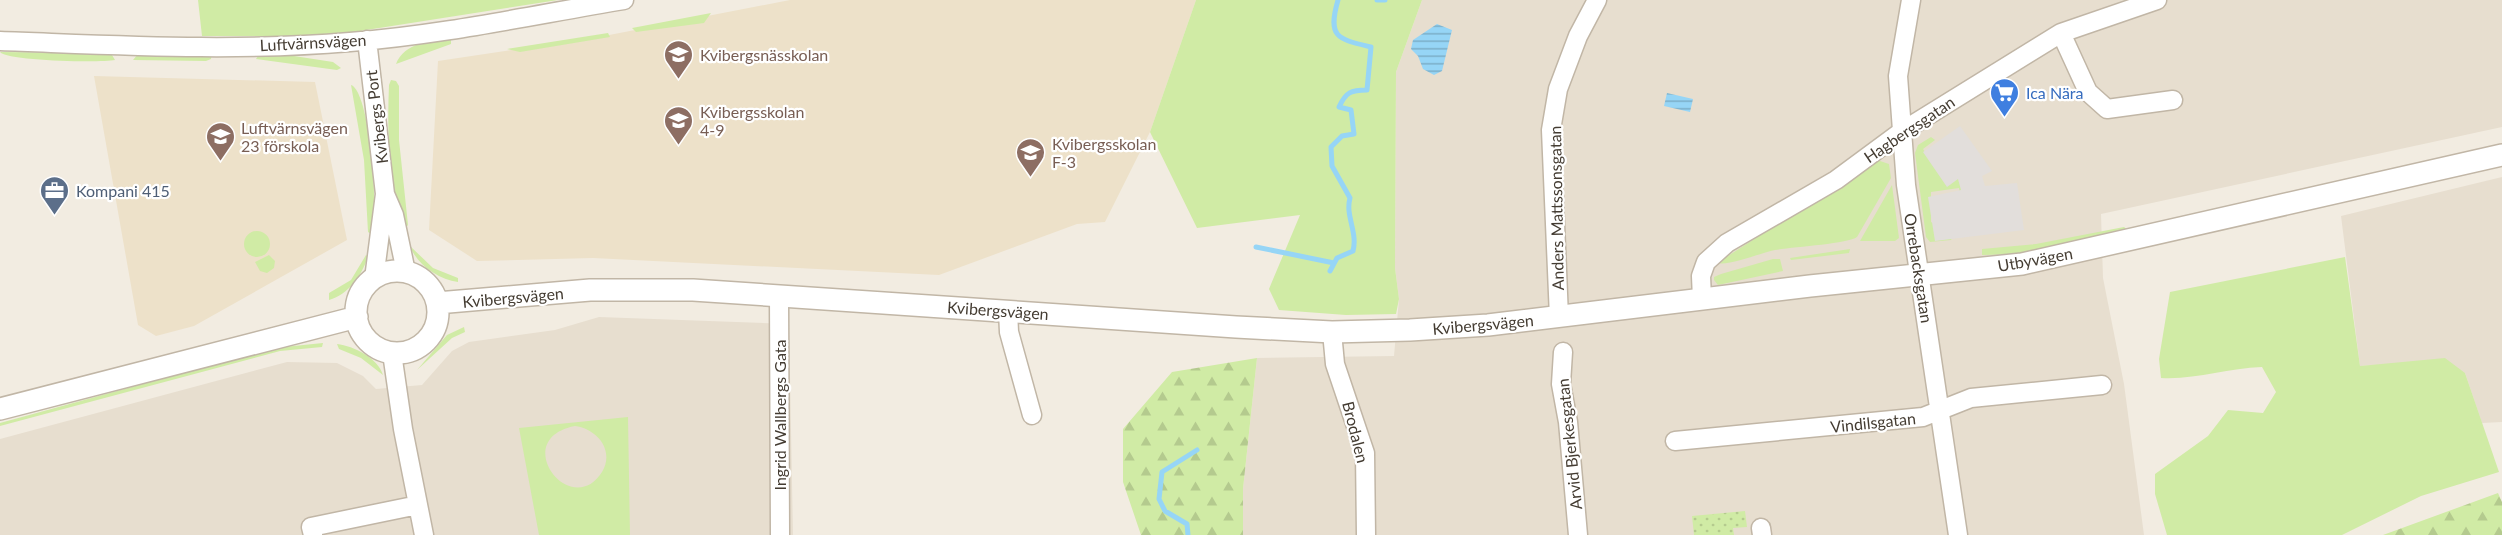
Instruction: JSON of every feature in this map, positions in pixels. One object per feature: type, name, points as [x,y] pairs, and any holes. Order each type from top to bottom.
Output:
[{"type":"street","name":"Luftvärnsvägen","points":[[0,41],[217,46],[367,40],[453,29],[624,0]]},
{"type":"street","name":"Anders Mattssonsgatan","points":[[1559,316],[1551,130],[1558,88],[1578,36],[1597,0]]},
{"type":"street","name":"Orrebacksgatan","points":[[1911,0],[1898,76],[1901,132],[1906,185],[1941,408],[1958,535]]},
{"type":"street","name":"Hagbergsgatan","points":[[1702,299],[1701,276],[1706,262],[1713,253],[1836,180],[1901,132],[2061,33],[2157,0]]},
{"type":"street","points":[[2061,33],[2088,92],[2107,109],[2173,100]]},
{"type":"street","name":"Kvibergs Port","points":[[367,40],[386,194],[394,215],[406,272]]},
{"type":"street","name":"Utbyvägen","points":[[1559,316],[2043,259],[2502,155]]},
{"type":"street","name":"Kvibergs Port","points":[[374,279],[386,194]]},
{"type":"street","points":[[423,535],[403,429],[392,353],[368,341],[357,317],[360,296],[374,279],[395,271],[406,272],[423,280],[434,294],[437,303]]},
{"type":"street","name":"Kvibergsvägen","points":[[392,353],[410,351],[425,343],[438,320],[437,303],[548,293],[634,289],[779,295],[1332,332],[1410,330],[1559,316]]},
{"type":"street","name":"Ingrid Wallbergs Gata","points":[[779,295],[780,535]]},
{"type":"street","points":[[1008,311],[1009,332],[1032,415]]},
{"type":"street","points":[[0,409],[357,317]]},
{"type":"street","name":"Brodalen","points":[[1332,332],[1335,364],[1365,453],[1366,535]]},
{"type":"street","name":"Arvid Bjerkesgatan","points":[[1563,352],[1562,384],[1568,422],[1578,535]]},
{"type":"street","name":"Vindilsgatan","points":[[1676,441],[1923,417],[1971,398],[2102,385]]},
{"type":"street","points":[[313,535],[311,527],[418,505]]},
{"type":"shaded area","name":"Kvibergsskolan 4-9","points":[[790,0],[1196,0],[1150,132],[1105,222],[1077,224],[939,275],[593,258],[477,261],[429,230],[438,61],[604,36]]},
{"type":"shaded area","points":[[1422,0],[2502,0],[2502,127],[2101,214],[2103,278],[2124,384],[2144,535],[1243,535],[1243,489],[1257,358],[1394,356],[1399,299],[1395,268],[1396,72]]},
{"type":"shaded area","name":"Luftvärnsvägen 23 förskola","points":[[94,76],[315,82],[347,240],[194,326],[156,336],[138,325]]},
{"type":"shaded area","points":[[1960,126],[1992,171],[1982,176],[1985,186],[2017,183],[2024,230],[1935,241],[1928,197],[1961,190],[1958,179],[1947,187],[1923,152]]},
{"type":"shaded area","points":[[2502,177],[2502,422],[2482,423],[2465,373],[2398,364],[2360,366],[2341,216]]},
{"type":"shaded area","points":[[599,317],[789,324],[793,535],[0,535],[0,439],[287,362],[337,363],[363,376],[376,389],[422,385],[452,351],[469,342],[555,330]]},
{"type":"green space","points":[[198,0],[558,0],[328,36],[202,36]]},
{"type":"green space","points":[[1196,0],[1422,0],[1396,72],[1395,268],[1399,299],[1396,314],[1346,315],[1279,310],[1269,289],[1300,215],[1197,228],[1150,132]]},
{"type":"green space","points":[[711,13],[704,23],[636,32],[632,28]]},
{"type":"green space","points":[[608,33],[610,37],[520,52],[507,49]]},
{"type":"green space","points":[[451,37],[451,44],[396,64],[405,51],[412,47],[427,41]]},
{"type":"green space","points":[[0,52],[106,53],[112,55],[115,60],[36,59]]},
{"type":"green space","points":[[212,53],[211,59],[206,61],[133,60],[138,54]]},
{"type":"green space","points":[[281,54],[333,62],[341,68],[337,70],[256,59],[258,56]]},
{"type":"green space","points":[[391,80],[396,81],[399,86],[399,140],[408,225],[405,229],[395,195],[390,158],[388,103]]},
{"type":"green space","points":[[351,85],[358,92],[363,108],[372,155],[374,222],[371,234],[368,232],[364,160]]},
{"type":"green space","points":[[1931,137],[1935,140],[1923,149],[1947,184],[1958,177],[1965,188],[1961,202],[1959,188],[1931,192],[1931,222],[1953,237],[1951,240],[1930,242],[1926,237],[1915,153],[1918,145]]},
{"type":"green space","points":[[1877,160],[1889,164],[1891,178],[1857,237],[1831,243],[1775,250],[1737,261],[1717,263]]},
{"type":"green space","points":[[1892,185],[1899,238],[1895,241],[1860,241]]},
{"type":"green space","points":[[2124,227],[2128,230],[2021,254],[1982,255],[1982,249],[2036,244]]},
{"type":"green space","points":[[257,231],[266,235],[270,244],[266,253],[257,257],[248,253],[244,244],[248,235]]},
{"type":"green space","points":[[410,246],[433,268],[458,278],[458,282],[443,278],[429,270],[413,253]]},
{"type":"green space","points":[[1850,249],[1849,253],[1791,260],[1790,258]]},
{"type":"green space","points":[[269,255],[275,261],[274,268],[267,273],[260,271],[255,262]]},
{"type":"green space","points":[[366,255],[368,257],[358,277],[343,293],[329,300],[329,293],[351,280]]},
{"type":"green space","points":[[2345,257],[2360,366],[2445,358],[2465,373],[2499,472],[2421,496],[2342,535],[2167,535],[2155,494],[2155,474],[2208,436],[2228,410],[2263,413],[2276,392],[2262,367],[2161,378],[2159,359],[2170,292]]},
{"type":"green space","points":[[1780,259],[1783,271],[1718,285],[1714,280],[1714,277],[1721,274]]},
{"type":"green space","points":[[464,327],[465,332],[452,338],[417,370],[447,335]]},
{"type":"green space","points":[[323,343],[322,347],[280,351],[0,426],[0,423],[274,348]]},
{"type":"green space","points":[[337,344],[351,347],[371,358],[383,375],[361,358],[339,349]]},
{"type":"green space","points":[[1257,358],[1243,489],[1243,535],[1141,535],[1123,482],[1123,429],[1172,372]]},
{"type":"green space","points":[[628,417],[630,535],[539,535],[519,428]],"holes":[[[575,426],[597,436],[602,442],[606,456],[605,464],[602,472],[589,485],[575,487],[562,482],[552,472],[546,459],[547,446],[556,434]]]},
{"type":"green space","points":[[2498,493],[2502,502],[2502,535],[2383,535]]},
{"type":"green space","points":[[1745,511],[1747,527],[1733,528],[1734,535],[1694,535],[1692,516]]},
{"type":"water","points":[[1437,24],[1452,30],[1442,71],[1434,75],[1423,69],[1418,56],[1411,49],[1413,40]]},
{"type":"water","points":[[1667,93],[1693,99],[1690,112],[1664,106]]},
{"type":"waterway","points":[[1330,271],[1337,258],[1353,251],[1354,244],[1349,211],[1350,198],[1332,166],[1331,147],[1342,136],[1354,134],[1351,110],[1339,107],[1350,93],[1367,90],[1371,47],[1350,42],[1338,35],[1334,22],[1338,0]]},
{"type":"waterway","points":[[1377,0],[1385,0]]},
{"type":"waterway","points":[[1256,247],[1334,263]]},
{"type":"waterway","points":[[1188,535],[1187,524],[1165,511],[1159,499],[1162,472],[1197,450]]},
{"type":"place","name":"Kvibergsnässkolan","points":[[679,80]]},
{"type":"place","name":"Ica Nära","points":[[2005,118]]},
{"type":"place","name":"Kvibergsskolan 4-9","points":[[679,146]]},
{"type":"place","name":"Luftvärnsvägen 23 förskola","points":[[220,162]]},
{"type":"place","name":"Kvibergsskolan F-3","points":[[1031,178]]},
{"type":"place","name":"Kompani 415","points":[[55,216]]}]
